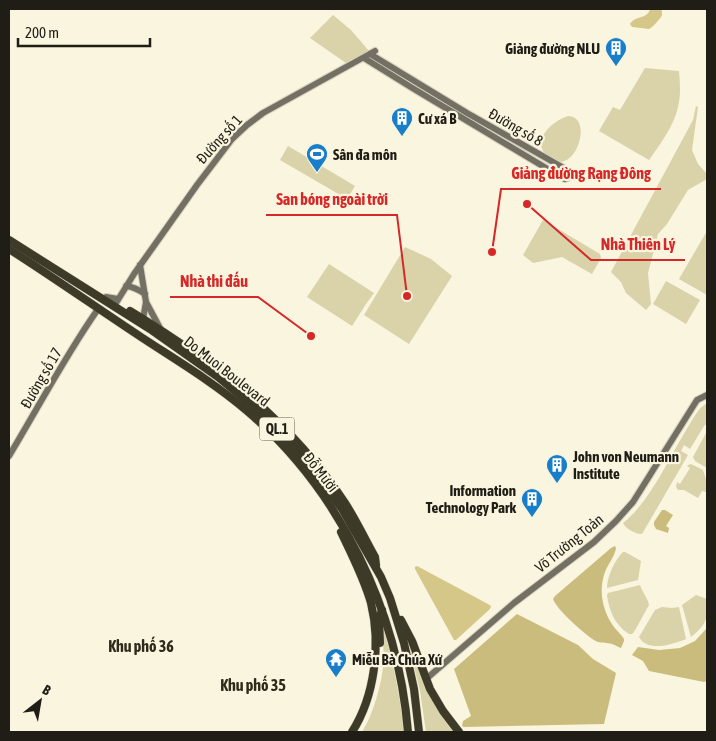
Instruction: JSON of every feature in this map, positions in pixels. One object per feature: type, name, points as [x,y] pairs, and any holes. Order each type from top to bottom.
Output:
[{"type":"highway","name":"QL.1","points":[[9,234],[105,299]]},
{"type":"highway","name":"QL.1","points":[[9,240],[105,299]]},
{"type":"highway","name":"QL.1","points":[[9,249],[97,311]]},
{"type":"highway","name":"QL.1","points":[[9,254],[97,311]]},
{"type":"highway","name":"Đỗ Mười","points":[[105,299],[115,303],[141,321],[161,330],[242,389],[291,435],[345,504],[375,556],[376,570],[390,598],[410,668],[421,732]]},
{"type":"highway","points":[[97,311],[105,299]]},
{"type":"highway","points":[[106,317],[115,303]]},
{"type":"highway","name":"Đỗ Mười","points":[[97,311],[172,361],[245,415],[273,442],[306,479],[336,523],[366,586],[373,618],[375,652],[372,680],[362,712],[352,732]]},
{"type":"highway","points":[[132,334],[141,321]]},
{"type":"highway","name":"Do Muoi Boulevard","points":[[141,321],[218,377],[254,407],[296,450],[342,509],[376,570]]},
{"type":"highway","name":"Đỗ Mười","points":[[132,334],[184,365],[245,409],[281,443],[320,491],[354,546],[382,610],[392,640],[400,676],[408,732]]},
{"type":"highway","points":[[306,479],[320,491]]},
{"type":"highway","name":"QL.1","points":[[390,598],[409,635],[430,689],[443,711],[460,732]]},
{"type":"highway","points":[[357,732],[366,714],[377,680],[382,610]]},
{"type":"highway","name":"Đỗ Mười","points":[[399,616],[416,687],[421,732]]},
{"type":"highway","name":"QL.1","points":[[427,678],[463,732]]},
{"type":"street","name":"Đường số 8","points":[[370,54],[415,86],[464,119],[565,179],[570,177],[569,172],[467,113],[415,86]]},
{"type":"street","name":"Đường số 1","points":[[115,303],[196,184],[232,139],[255,118],[370,54]]},
{"type":"street","points":[[464,119],[467,113]]},
{"type":"street","points":[[140,265],[145,298],[141,321]]},
{"type":"street","points":[[126,286],[138,289],[145,298],[161,330]]},
{"type":"street","name":"Đường số 17","points":[[9,456],[97,311]]},
{"type":"street","points":[[697,400],[707,395]]},
{"type":"street","points":[[697,400],[707,400]]},
{"type":"street","name":"Võ Trường Toản","points":[[427,678],[514,603],[594,542],[616,521],[633,502],[697,400]]},
{"type":"shaded area","points":[[650,9],[661,9],[662,12],[661,17],[654,26],[649,29],[632,27],[630,24],[632,21],[646,15]]},
{"type":"shaded area","points":[[333,15],[351,30],[369,51],[346,63],[310,38]]},
{"type":"shaded area","points":[[645,68],[679,71],[680,84],[676,114],[666,135],[649,160],[599,131],[613,107],[620,110]]},
{"type":"shaded area","points":[[696,106],[698,107],[692,150],[698,164],[707,174],[707,179],[688,190],[667,224],[658,234],[648,273],[651,304],[646,310],[626,293],[621,282],[611,272],[693,120]]},
{"type":"shaded area","points":[[568,116],[576,119],[580,124],[579,142],[571,157],[564,161],[557,161],[544,152],[541,146],[542,140],[549,128]]},
{"type":"shaded area","name":"Sân đa môn","points":[[288,146],[355,186],[347,199],[280,160]]},
{"type":"shaded area","points":[[543,220],[600,254],[601,258],[592,274],[562,257],[533,263],[523,255]]},
{"type":"shaded area","points":[[707,231],[707,295],[679,279]]},
{"type":"shaded area","points":[[405,247],[431,259],[452,276],[409,344],[364,315]]},
{"type":"shaded area","points":[[329,264],[374,293],[352,326],[307,297]]},
{"type":"shaded area","points":[[666,281],[700,300],[686,324],[653,304]]},
{"type":"shaded area","points":[[707,403],[707,423],[690,449],[684,445],[681,451],[688,455],[642,534],[631,531],[623,523],[633,514],[651,491],[694,417]]},
{"type":"shaded area","points":[[706,433],[707,468],[695,461],[693,457]]},
{"type":"shaded area","points":[[691,464],[703,470],[706,481],[706,492],[702,491],[698,498],[684,490],[678,490],[676,487],[677,482],[680,484],[690,468],[687,466]]},
{"type":"shaded area","points":[[662,510],[673,515],[666,526],[669,528],[668,533],[656,529],[654,525]]},
{"type":"shaded area","points":[[615,546],[614,554],[603,579],[602,594],[607,615],[624,639],[621,648],[598,642],[587,635],[566,616],[553,599]]},
{"type":"shaded area","points":[[623,552],[641,561],[638,580],[607,588],[612,568]]},
{"type":"shaded area","points":[[417,566],[488,604],[491,606],[490,609],[454,640],[415,569]]},
{"type":"shaded area","points":[[640,585],[649,605],[634,632],[629,634],[614,617],[609,607],[607,595],[608,593]]},
{"type":"shaded area","points":[[696,595],[707,599],[706,616],[704,624],[691,637],[682,605]]},
{"type":"shaded area","points":[[662,607],[679,607],[686,639],[661,646],[648,645],[639,637],[655,610]]},
{"type":"shaded area","points":[[517,614],[578,645],[593,659],[616,673],[604,724],[462,726],[463,721],[471,716],[454,669]]},
{"type":"shaded area","points":[[383,627],[396,679],[404,732],[362,732],[373,709],[381,682]]},
{"type":"shaded area","points":[[707,628],[707,681],[649,671],[643,661],[632,655],[638,647],[659,650],[680,648],[695,641]]},
{"type":"shaded area","points":[[407,639],[456,732],[426,732],[420,691]]},
{"type":"place","name":"Giảng đường NLU","points":[[616,67]]},
{"type":"place","name":"Cư xá B","points":[[402,137]]},
{"type":"place","name":"Sân đa môn","points":[[317,173]]},
{"type":"place","name":"Nhà Thiên Lý","points":[[527,204]]},
{"type":"place","name":"Giảng đường Rạng Đông","points":[[492,252]]},
{"type":"place","name":"San bóng ngoài trời","points":[[407,296]]},
{"type":"place","name":"Nhà thi đấu","points":[[311,336]]},
{"type":"place","name":"John von Neumann Institute","points":[[557,484]]},
{"type":"place","name":"Information Technology Park","points":[[532,518]]},
{"type":"place","name":"Miễu Bà Chúa Xứ","points":[[336,678]]},
{"type":"district","name":"Khu phố 36","points":[[141,646]]},
{"type":"district","name":"Khu phố 35","points":[[253,685]]}]
